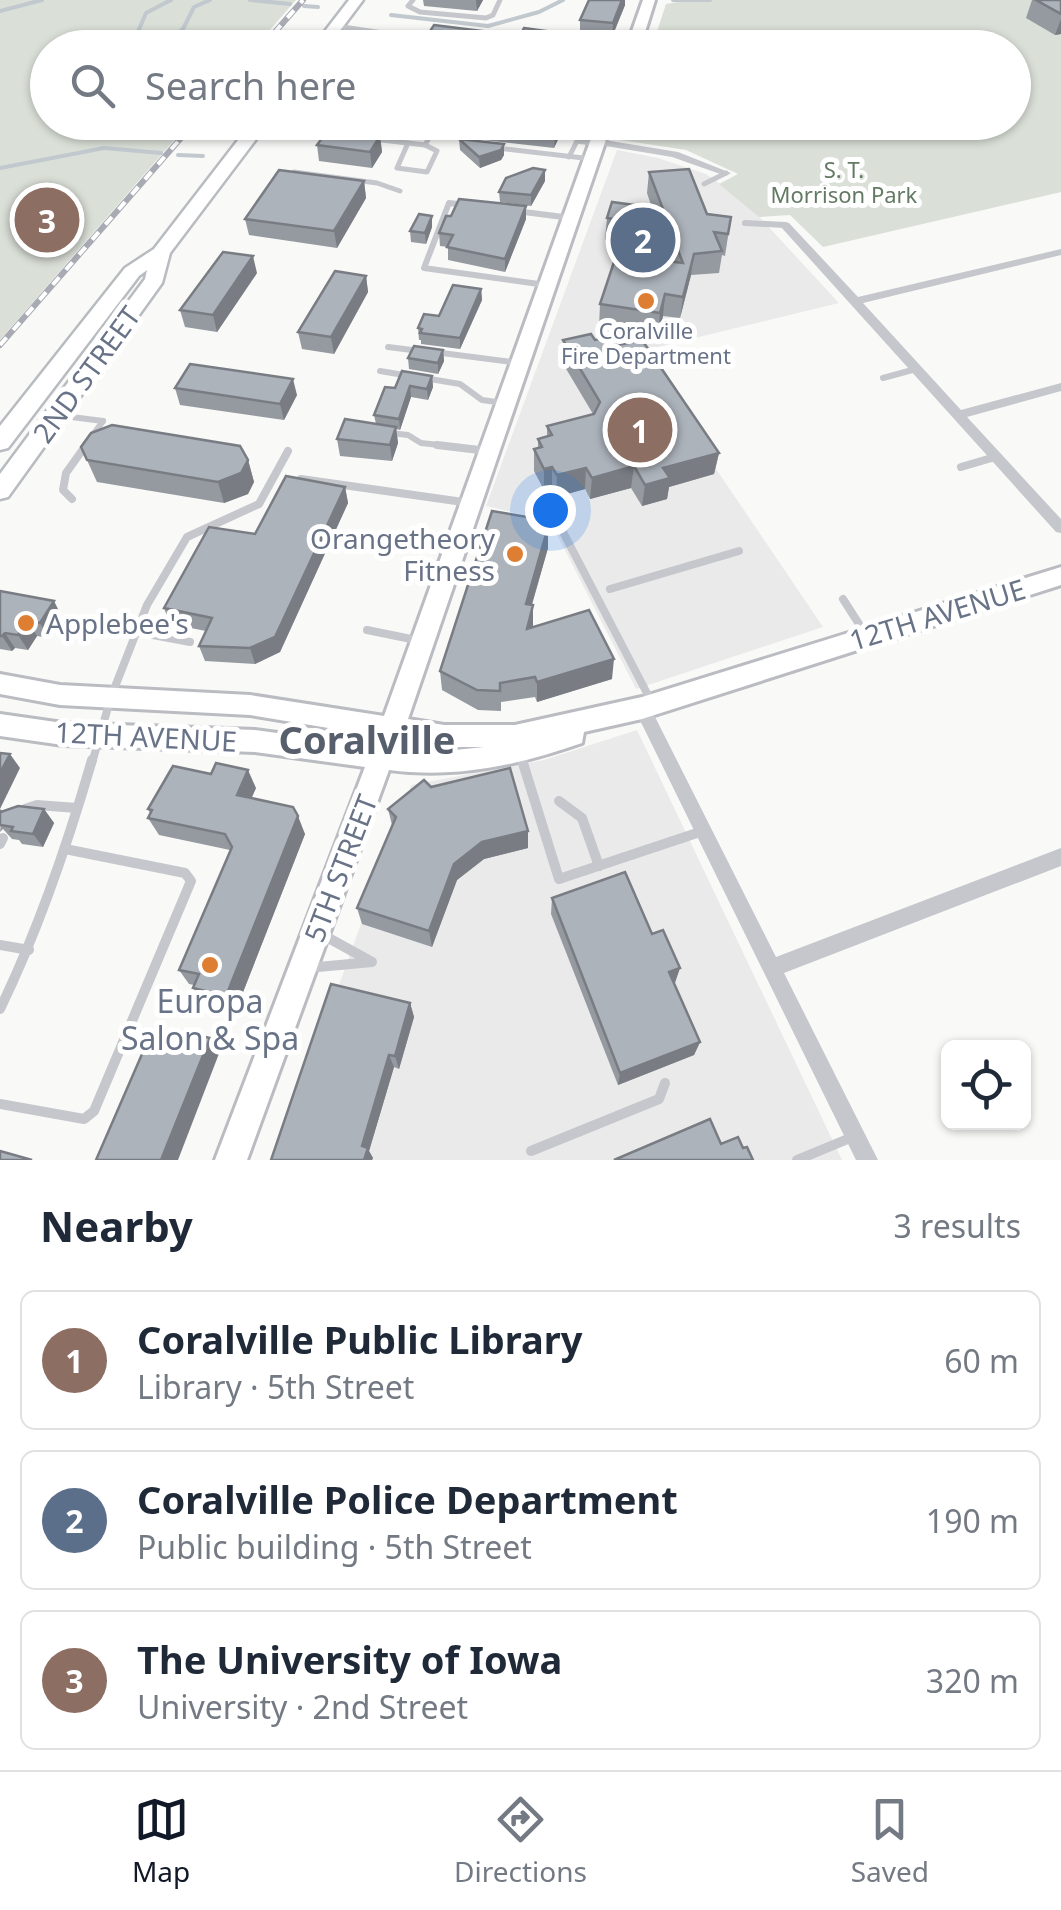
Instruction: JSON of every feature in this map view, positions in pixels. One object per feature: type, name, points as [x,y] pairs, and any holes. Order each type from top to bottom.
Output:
[{"type":"main road","points":[[333,30],[356,0]]},
{"type":"main road","points":[[640,30],[650,0]]},
{"type":"main road","name":"2ND STREET","points":[[0,442],[132,272],[161,253],[248,140]]},
{"type":"main road","name":"5TH STREET","points":[[230,1160],[471,513],[488,451],[594,143]]},
{"type":"main road","name":"2ND STREET","points":[[0,491],[155,279],[161,253]]},
{"type":"main road","name":"12TH AVENUE","points":[[0,724],[98,736],[256,741],[426,764],[520,752],[866,635],[1061,576]]},
{"type":"main road","name":"12TH AVENUE","points":[[0,684],[60,695],[224,702],[444,736],[515,736],[648,706]]},
{"type":"street","points":[[594,143],[674,154],[726,174]]},
{"type":"street","points":[[786,225],[1061,528]]},
{"type":"street","points":[[854,302],[1061,252]]},
{"type":"street","points":[[958,415],[1061,388]]},
{"type":"street","points":[[648,706],[703,831],[867,1160]]},
{"type":"street","points":[[771,968],[1061,858]]},
{"type":"lane","points":[[413,0],[408,6],[420,12],[486,18],[493,15],[500,0]]},
{"type":"lane","points":[[336,26],[367,30]]},
{"type":"lane","points":[[381,140],[408,143],[426,145],[437,151],[426,172],[397,168],[408,143]]},
{"type":"lane","points":[[426,145],[429,140]]},
{"type":"lane","points":[[482,146],[594,143]]},
{"type":"lane","points":[[294,172],[378,184],[400,191]]},
{"type":"lane","points":[[704,184],[726,174]]},
{"type":"lane","points":[[484,207],[449,203],[424,268],[547,285]]},
{"type":"lane","points":[[501,210],[571,218]]},
{"type":"lane","points":[[745,223],[786,225]]},
{"type":"lane","points":[[388,347],[519,363]]},
{"type":"lane","points":[[883,378],[916,369]]},
{"type":"lane","points":[[380,371],[460,384],[482,400],[505,403]]},
{"type":"lane","points":[[56,415],[104,421],[66,473],[63,490],[72,499]]},
{"type":"lane","points":[[374,431],[488,451]]},
{"type":"lane","points":[[0,1009],[29,950],[65,849],[110,697],[147,604],[187,537],[253,508],[264,498],[288,451]]},
{"type":"lane","points":[[961,467],[996,457]]},
{"type":"lane","points":[[277,476],[471,513]]},
{"type":"lane","points":[[526,525],[562,530],[648,706]]},
{"type":"lane","points":[[610,589],[739,551]]},
{"type":"lane","points":[[843,599],[866,635]]},
{"type":"lane","points":[[367,630],[422,641]]},
{"type":"lane","points":[[136,632],[190,642]]},
{"type":"lane","points":[[520,752],[559,880],[703,831]]},
{"type":"lane","points":[[559,801],[574,806],[581,814],[599,866]]},
{"type":"lane","points":[[14,817],[36,805],[78,808]]},
{"type":"lane","points":[[0,1104],[84,1119],[94,1111],[188,894],[191,882],[185,873],[65,849]]},
{"type":"lane","points":[[302,969],[372,962],[316,931]]},
{"type":"lane","points":[[0,945],[29,950]]},
{"type":"lane","points":[[531,1151],[659,1099],[665,1083]]},
{"type":"lane","points":[[797,1160],[854,1136]]},
{"type":"shaded area","points":[[617,150],[706,174],[752,209],[839,303],[637,352],[823,627],[636,689],[550,521],[486,506]]},
{"type":"shaded area","points":[[637,730],[842,1160],[276,1160],[411,785],[544,760]]},
{"type":"green space","points":[[0,0],[296,0],[270,30],[30,30],[30,140],[174,140],[0,340]]},
{"type":"green space","name":"S. T. Morrison Park","points":[[689,0],[1061,0],[1061,192],[823,247],[790,215],[759,217],[719,184],[738,174],[686,150],[621,140],[1031,140],[1031,30],[658,30],[666,4]]},
{"type":"building","points":[[589,0],[622,0],[613,23],[580,20]]},
{"type":"building","points":[[1036,0],[1061,0],[1061,14]]},
{"type":"building","points":[[434,25],[474,30],[431,30]]},
{"type":"building","points":[[321,140],[378,140],[370,152],[317,145]]},
{"type":"building","points":[[460,140],[504,144],[501,150],[479,157]]},
{"type":"building","points":[[533,168],[545,170],[531,195],[499,192],[506,178]]},
{"type":"building","points":[[689,169],[707,214],[731,217],[728,234],[714,232],[722,251],[694,254],[683,297],[665,294],[660,313],[600,304],[614,262],[641,266],[643,258],[683,263],[671,233],[632,228],[634,222],[607,218],[612,202],[663,209],[649,172]]},
{"type":"building","points":[[279,170],[364,181],[334,231],[245,219]]},
{"type":"building","points":[[459,199],[526,206],[505,259],[447,247],[453,235],[439,233]]},
{"type":"building","points":[[419,214],[432,216],[425,233],[410,231]]},
{"type":"building","points":[[223,252],[253,256],[213,315],[180,310]]},
{"type":"building","points":[[335,271],[366,276],[331,337],[298,332]]},
{"type":"building","points":[[453,285],[481,289],[460,338],[420,333],[424,314],[439,316]]},
{"type":"building","points":[[591,334],[595,340],[612,337],[618,345],[642,340],[719,453],[663,468],[670,478],[645,485],[634,466],[592,478],[586,468],[557,475],[552,467],[544,469],[534,449],[542,447],[538,439],[552,435],[547,426],[594,414],[600,402],[563,340]]},
{"type":"building","points":[[414,346],[443,350],[438,363],[408,358]]},
{"type":"building","points":[[190,364],[293,379],[280,404],[175,388]]},
{"type":"building","points":[[402,371],[432,376],[427,389],[410,386],[399,419],[374,415],[385,387],[395,388]]},
{"type":"building","points":[[345,419],[396,427],[390,445],[337,439]]},
{"type":"building","points":[[112,425],[240,446],[248,460],[241,473],[218,482],[87,460],[81,447],[91,433]]},
{"type":"building","points":[[286,476],[345,487],[275,637],[250,648],[199,646],[212,618],[164,608],[209,527],[255,534]]},
{"type":"building","points":[[492,511],[545,520],[543,526],[548,527],[526,604],[533,605],[527,629],[589,610],[614,659],[537,682],[535,677],[500,683],[500,691],[477,690],[440,671]]},
{"type":"building","points":[[0,591],[54,601],[40,623],[28,620],[18,635],[0,636]]},
{"type":"building","points":[[0,753],[10,754],[0,773]]},
{"type":"building","points":[[216,763],[248,770],[237,795],[293,807],[298,816],[226,996],[193,988],[199,974],[179,970],[232,847],[225,834],[148,818],[152,810],[148,809],[173,766],[211,774]]},
{"type":"building","points":[[510,768],[528,831],[482,842],[454,864],[429,931],[357,908],[396,817],[388,809],[424,780],[431,787]]},
{"type":"building","points":[[18,806],[44,809],[33,834],[0,825],[0,810]]},
{"type":"building","points":[[625,872],[652,934],[663,930],[680,968],[669,972],[700,1042],[620,1073],[552,898]]},
{"type":"building","points":[[331,984],[410,1003],[395,1056],[389,1055],[362,1146],[368,1148],[364,1160],[271,1160]]},
{"type":"building","points":[[176,1029],[210,1038],[161,1160],[96,1160],[149,1038],[170,1043]]},
{"type":"building","points":[[710,1119],[721,1144],[738,1137],[753,1160],[614,1160]]},
{"type":"building","points":[[0,1151],[32,1160],[0,1160]]},
{"type":"waterway","points":[[0,11],[42,0]]},
{"type":"waterway","points":[[139,30],[146,13],[171,0]]},
{"type":"waterway","points":[[182,30],[194,7],[210,0]]},
{"type":"waterway","points":[[250,0],[290,4]]},
{"type":"waterway","points":[[391,15],[488,26],[539,12],[563,0]]},
{"type":"waterway","points":[[673,0],[710,0]]},
{"type":"waterway","points":[[304,6],[318,7]]},
{"type":"waterway","points":[[0,168],[104,148],[161,153]]},
{"type":"waterway","points":[[178,155],[203,156]]},
{"type":"railway","points":[[277,30],[303,0]]},
{"type":"railway","points":[[0,345],[179,140]]},
{"type":"place","name":"The University of Iowa","points":[[47,220]]},
{"type":"place","name":"Coralville Police Department","points":[[643,240]]},
{"type":"place","name":"Coralville Fire Department","points":[[646,301]]},
{"type":"place","name":"Coralville Public Library","points":[[640,430]]},
{"type":"place","name":"Orangetheory Fitness","points":[[515,554]]},
{"type":"place","name":"Applebee's","points":[[26,623]]},
{"type":"place","name":"Europa Salon & Spa","points":[[210,965]]},
{"type":"district","name":"Coralville","points":[[367,739]]}]
